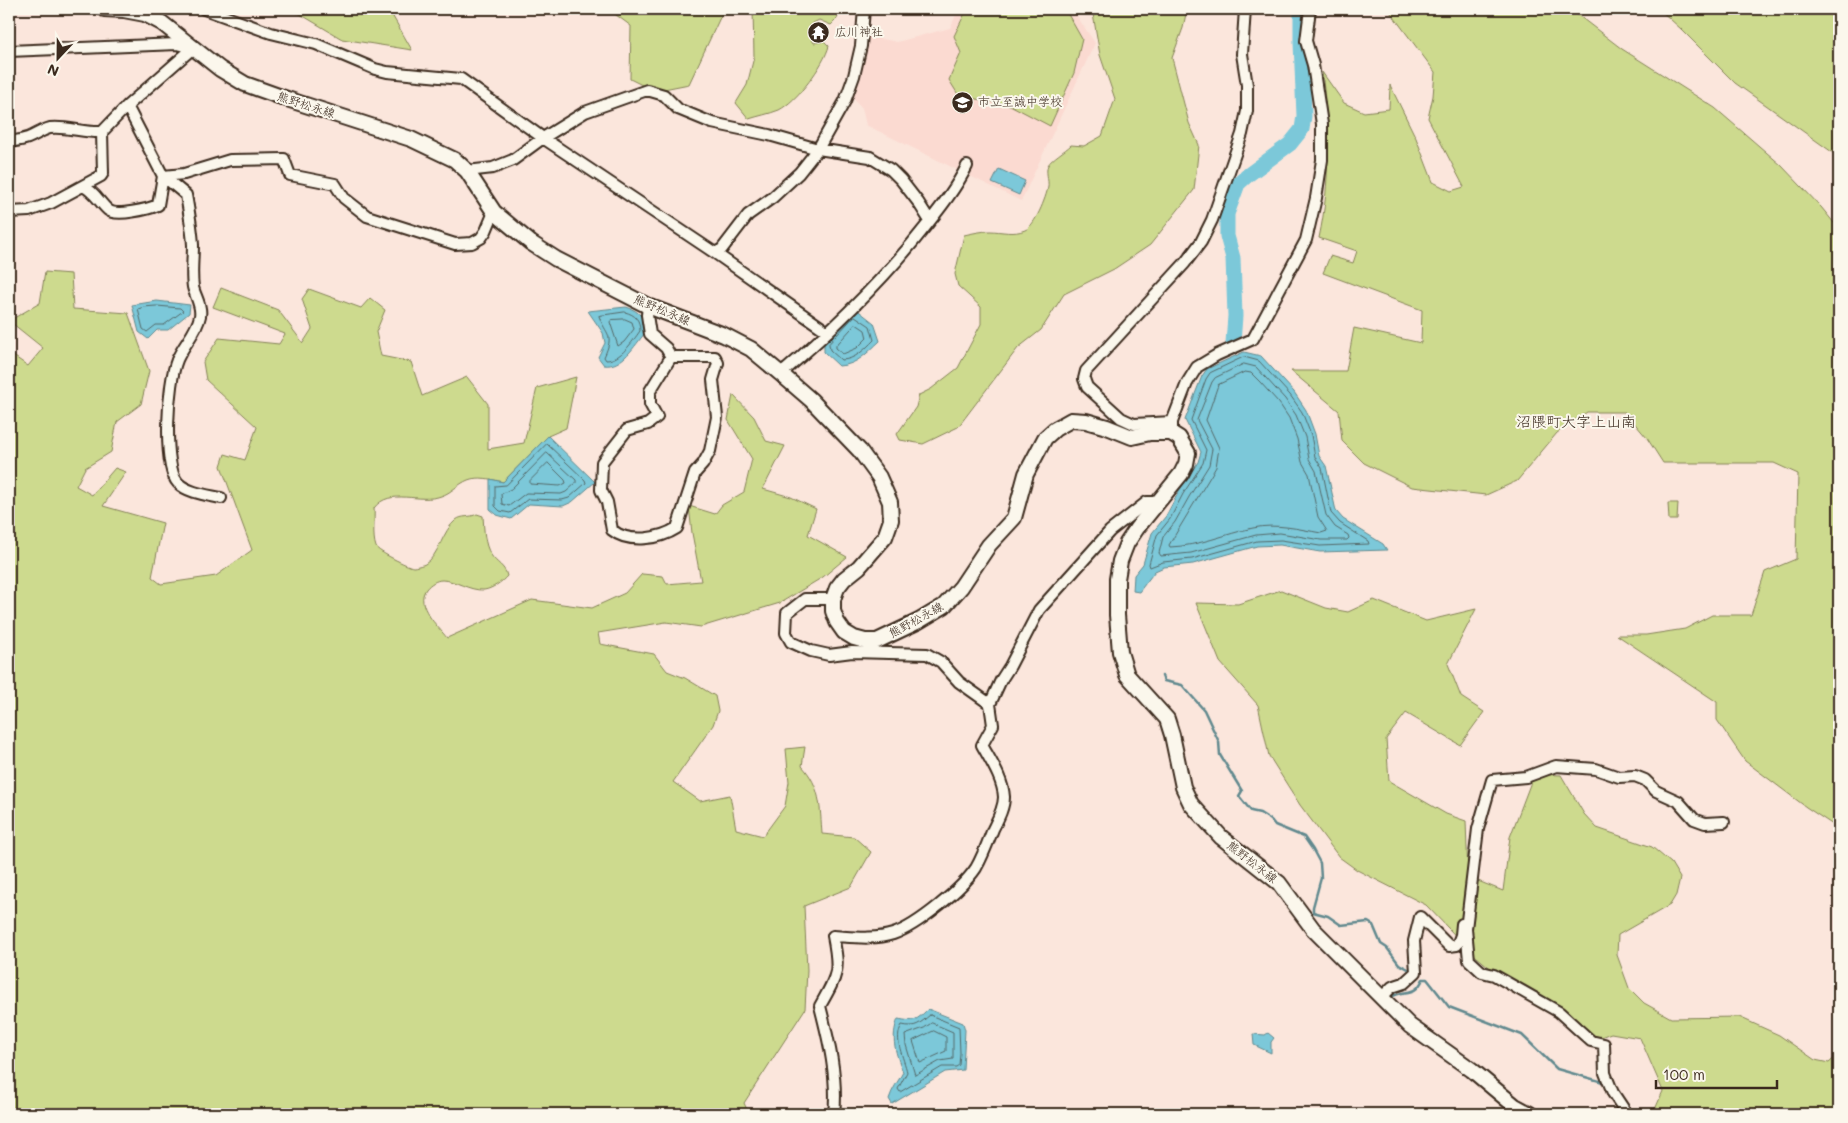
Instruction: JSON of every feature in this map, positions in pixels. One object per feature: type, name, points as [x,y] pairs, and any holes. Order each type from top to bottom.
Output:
[{"type":"main road","name":"熊野松永線","points":[[104,9],[145,11],[220,69],[245,84],[411,139],[455,160],[467,172],[494,212],[530,242],[556,259],[648,306],[724,335],[751,349],[811,400],[860,451],[879,477],[890,502],[891,520],[885,537],[859,567],[844,579],[837,588],[833,599]]},
{"type":"main road","name":"熊野松永線","points":[[854,638],[865,641],[877,641],[920,621],[944,606],[961,587],[989,545],[1014,518],[1026,474],[1045,438],[1055,429],[1071,420],[1086,421],[1132,437],[1172,428],[1184,444],[1188,454],[1186,464],[1181,474],[1127,543],[1120,561],[1117,579],[1117,615],[1120,652],[1127,675],[1167,719],[1183,787],[1191,804],[1221,837],[1280,883],[1313,929],[1410,1026],[1472,1070],[1515,1106],[1530,1114]]},
{"type":"main road","points":[[833,599],[833,611],[837,622],[844,632],[854,638]]},
{"type":"street","points":[[204,9],[271,33],[316,44],[375,69],[387,72],[461,79],[543,138],[715,253],[828,332]]},
{"type":"street","points":[[715,253],[722,249],[748,215],[772,198],[799,173],[818,149],[845,101],[854,76],[860,46],[864,9]]},
{"type":"street","points":[[1245,9],[1242,54],[1247,85],[1247,111],[1242,134],[1212,220],[1201,242],[1185,262],[1086,372],[1084,379],[1087,387],[1121,418],[1134,424],[1172,428],[1186,383],[1197,367],[1217,355],[1253,339],[1306,240],[1316,198],[1322,160],[1322,124],[1313,65],[1306,42],[1310,9]]},
{"type":"street","points":[[9,51],[177,44],[193,48]]},
{"type":"street","points":[[9,142],[28,138],[51,128],[66,128],[91,133],[102,132],[127,106],[193,48]]},
{"type":"street","points":[[467,172],[493,168],[513,160],[543,138],[586,112],[647,90],[664,95],[678,109],[712,123],[769,135],[818,149],[870,157],[891,170],[911,191],[930,221]]},
{"type":"street","points":[[127,106],[163,176],[186,195],[193,244],[192,279],[195,296],[201,309],[195,330],[178,358],[173,372],[168,438],[169,463],[173,476],[179,485],[190,490],[221,498]]},
{"type":"street","points":[[9,212],[29,211],[51,204],[102,176],[102,132]]},
{"type":"street","points":[[163,176],[184,174],[230,160],[284,159],[290,175],[335,184],[344,198],[368,216],[455,244],[472,243],[481,238],[494,212]]},
{"type":"street","points":[[781,374],[828,332],[897,263],[953,191],[967,166]]},
{"type":"street","points":[[83,186],[91,190],[110,212],[151,209],[158,205],[163,176]]},
{"type":"street","points":[[648,306],[647,314],[650,334],[666,348],[671,357]]},
{"type":"street","points":[[671,357],[715,357],[718,363],[713,380],[717,417],[710,451],[703,464],[695,473],[677,528],[668,534],[652,538],[620,536],[612,530],[607,502],[601,490],[602,462],[627,430],[648,424],[657,417],[650,404],[650,390],[671,357]]},
{"type":"street","points":[[834,1114],[836,1097],[829,1039],[820,1006],[833,983],[838,967],[832,936],[879,936],[892,934],[912,926],[954,892],[976,867],[1001,813],[1004,800],[1004,791],[982,745],[993,725],[990,704],[1001,680],[1039,610],[1056,590],[1112,529],[1147,502],[1158,502]]},
{"type":"street","points":[[833,599],[805,599],[787,612],[786,633],[791,642],[829,655],[852,652],[927,654],[941,662],[958,682],[990,704]]},
{"type":"street","points":[[852,652],[854,638]]},
{"type":"street","points":[[1627,1114],[1613,1092],[1605,1073],[1604,1044],[1591,1041],[1559,1012],[1494,975],[1482,972],[1469,960],[1466,929],[1478,829],[1492,780],[1526,777],[1556,766],[1596,769],[1619,777],[1635,776],[1645,780],[1656,792],[1678,801],[1694,819],[1705,823],[1724,822]]},
{"type":"street","points":[[1382,998],[1392,987],[1404,984],[1416,972],[1414,941],[1420,917],[1449,946],[1456,945],[1461,936],[1462,925],[1468,918]]},
{"type":"shaded area","name":"市立至誠中学校","points":[[959,9],[1072,9],[1095,43],[1021,201],[866,125],[862,108],[851,96],[868,36],[897,42],[950,28]]},
{"type":"green space","points":[[285,9],[391,9],[392,15],[412,50],[342,39],[300,14]]},
{"type":"green space","points":[[608,9],[724,9],[689,84],[664,89],[642,85],[630,79],[631,26]]},
{"type":"green space","points":[[753,9],[840,9],[837,19],[831,25],[819,20],[811,24],[808,33],[814,43],[824,41],[829,46],[822,63],[809,82],[794,99],[779,110],[749,119],[736,103],[747,85],[754,57]]},
{"type":"green space","points":[[967,9],[1065,9],[1082,39],[1074,73],[1050,126],[1010,105],[959,96],[949,80],[961,53],[954,36]]},
{"type":"green space","points":[[1088,9],[1187,9],[1183,28],[1172,58],[1189,123],[1199,145],[1194,190],[1150,245],[1114,269],[1064,294],[1041,330],[1018,348],[958,427],[923,444],[900,440],[897,434],[916,407],[919,395],[931,389],[958,368],[981,324],[981,307],[958,286],[955,274],[964,235],[987,231],[1016,232],[1025,230],[1033,223],[1045,198],[1048,187],[1047,167],[1050,162],[1071,145],[1084,146],[1102,136],[1115,99],[1100,55],[1093,14]]},
{"type":"green space","points":[[1388,9],[1570,9],[1622,49],[1715,108],[1781,165],[1839,229],[1839,829],[1806,807],[1745,761],[1717,720],[1717,702],[1617,635],[1646,635],[1685,629],[1712,615],[1751,615],[1765,572],[1796,559],[1798,474],[1774,463],[1663,463],[1647,438],[1625,412],[1587,412],[1557,433],[1517,481],[1486,495],[1412,487],[1364,463],[1342,441],[1339,411],[1291,371],[1346,371],[1354,328],[1421,343],[1422,310],[1323,273],[1330,256],[1353,263],[1357,251],[1319,238],[1326,196],[1328,155],[1322,72],[1344,103],[1364,112],[1389,109],[1390,85],[1416,138],[1433,182],[1451,191],[1464,187],[1428,118],[1433,96],[1435,72]]},
{"type":"green space","points":[[1659,9],[1839,9],[1839,157],[1735,83]]},
{"type":"green space","points":[[45,272],[71,274],[73,309],[128,313],[149,371],[141,404],[117,422],[111,452],[85,468],[76,486],[92,495],[115,468],[126,472],[103,506],[163,523],[152,577],[161,584],[216,576],[252,550],[221,466],[225,454],[245,460],[257,427],[206,380],[203,362],[219,338],[279,344],[285,334],[213,307],[221,288],[278,310],[303,343],[312,329],[302,299],[309,289],[361,308],[370,298],[385,310],[376,332],[381,356],[411,362],[422,396],[467,377],[488,404],[488,449],[524,443],[537,388],[576,377],[566,428],[548,436],[503,482],[476,478],[464,482],[441,496],[433,498],[388,498],[374,508],[376,547],[399,562],[413,567],[430,560],[447,530],[456,520],[477,514],[483,516],[489,551],[507,576],[497,585],[484,590],[473,589],[447,580],[435,582],[426,589],[423,595],[425,608],[447,638],[532,600],[592,608],[625,593],[642,574],[663,576],[667,584],[701,581],[689,506],[715,514],[722,505],[744,492],[752,459],[728,420],[733,395],[754,417],[766,441],[785,446],[763,489],[791,497],[816,509],[808,535],[847,557],[823,577],[780,603],[701,627],[666,622],[598,633],[600,644],[654,654],[667,671],[685,678],[715,696],[718,711],[713,725],[673,782],[700,801],[730,795],[736,829],[763,836],[785,806],[789,782],[786,749],[805,747],[802,766],[816,790],[820,806],[822,834],[854,837],[871,852],[851,887],[804,906],[807,970],[805,1009],[744,1103],[749,1114],[9,1114],[9,353],[28,366],[43,348],[13,324],[14,318],[40,303]]},
{"type":"green space","points":[[1668,503],[1678,503],[1677,520],[1669,520]]},
{"type":"green space","points":[[1281,590],[1326,608],[1348,612],[1374,600],[1426,621],[1476,609],[1448,664],[1461,697],[1484,712],[1460,745],[1406,713],[1386,739],[1389,781],[1446,814],[1466,821],[1468,877],[1503,891],[1510,837],[1534,774],[1561,775],[1584,814],[1597,828],[1652,847],[1671,863],[1680,878],[1676,895],[1670,905],[1618,935],[1617,955],[1629,988],[1644,1003],[1671,1018],[1739,1017],[1779,1035],[1815,1060],[1829,1063],[1839,1054],[1839,1114],[1653,1114],[1663,1091],[1640,1038],[1611,1033],[1598,1038],[1495,972],[1471,952],[1426,905],[1357,870],[1339,857],[1300,805],[1269,756],[1258,705],[1220,662],[1196,603],[1238,604]]},
{"type":"water","points":[[999,169],[1025,181],[1019,195],[992,183]]},
{"type":"water","points":[[157,301],[190,305],[189,313],[168,330],[157,330],[148,339],[139,332],[132,305]]},
{"type":"water","points":[[626,307],[641,316],[645,333],[628,355],[617,363],[604,365],[598,357],[605,343],[603,333],[588,311]]},
{"type":"water","points":[[855,308],[874,323],[880,341],[856,361],[839,366],[824,352],[824,342]]},
{"type":"water","points":[[1244,352],[1261,356],[1294,392],[1306,410],[1315,434],[1319,456],[1326,466],[1336,511],[1343,519],[1383,544],[1387,550],[1320,552],[1280,545],[1257,546],[1193,564],[1164,567],[1155,571],[1139,592],[1133,591],[1134,575],[1143,564],[1152,533],[1166,516],[1179,491],[1198,462],[1201,452],[1185,420],[1202,376],[1207,369]]},
{"type":"water","points":[[548,436],[595,482],[572,502],[563,506],[529,504],[511,519],[497,515],[490,509],[490,479],[503,482]]},
{"type":"water","points":[[928,1009],[963,1023],[965,1030],[963,1070],[945,1072],[892,1104],[889,1099],[903,1072],[894,1039],[898,1019],[914,1020]]},
{"type":"water","points":[[1268,1033],[1274,1038],[1271,1042],[1271,1053],[1254,1045],[1253,1034],[1265,1035]]},
{"type":"waterway","points":[[1233,343],[1235,316],[1233,258],[1227,236],[1227,214],[1238,184],[1290,144],[1302,129],[1304,116],[1301,9]]},
{"type":"waterway","points":[[1162,676],[1164,681],[1182,685],[1204,710],[1219,742],[1220,755],[1242,791],[1239,796],[1251,811],[1260,813],[1275,825],[1304,837],[1313,850],[1320,863],[1321,878],[1313,912],[1328,916],[1341,925],[1368,922],[1373,925],[1381,944],[1387,948],[1399,964],[1412,971]]},
{"type":"waterway","points":[[1391,997],[1413,990],[1420,985],[1423,979],[1427,979],[1449,1007],[1522,1035],[1557,1069],[1603,1082],[1605,1085]]},
{"type":"place","name":"広川神社","points":[[819,32]]},
{"type":"place","name":"市立至誠中学校","points":[[962,102]]},
{"type":"district","name":"沼隈町大字上山南","points":[[1576,422]]}]
